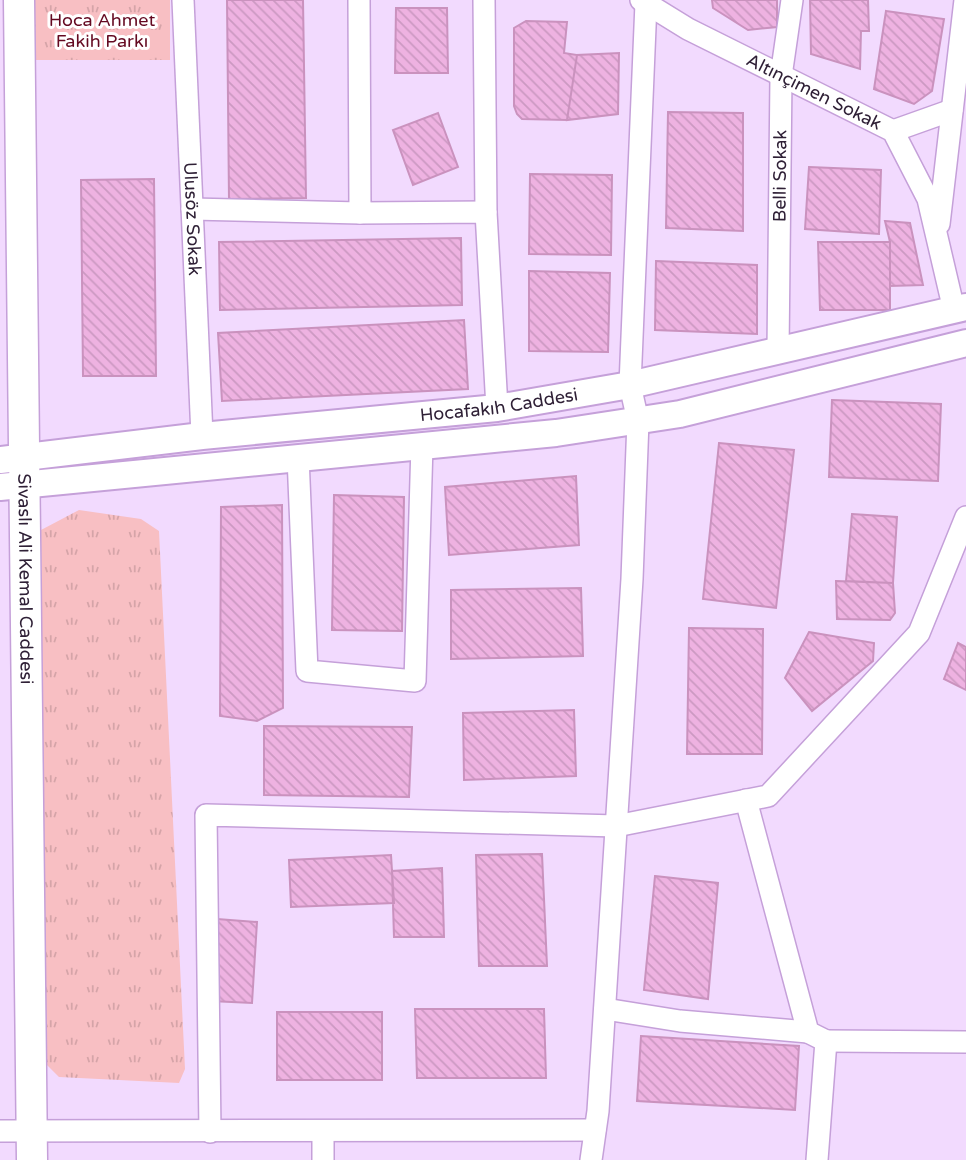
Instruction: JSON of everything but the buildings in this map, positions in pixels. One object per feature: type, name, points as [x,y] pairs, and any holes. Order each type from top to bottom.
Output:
[{"type":"main road","name":"Sivaslı Ali Kemal Caddesi","points":[[19,0],[12,472],[31,1147]]},
{"type":"street","name":"Ulusöz Sokak","points":[[183,0],[202,436]]},
{"type":"street","points":[[359,0],[360,213]]},
{"type":"street","points":[[484,0],[486,212],[497,408]]},
{"type":"street","name":"Belli Sokak","points":[[778,351],[781,76],[792,0]]},
{"type":"street","points":[[937,237],[965,0]]},
{"type":"street","points":[[590,1160],[605,1009],[638,421],[630,384],[643,1]]},
{"type":"street","name":"Altınçimen Sokak","points":[[643,1],[688,29],[892,131],[928,199],[960,309]]},
{"type":"street","points":[[892,131],[952,110]]},
{"type":"street","points":[[192,209],[360,213],[486,212]]},
{"type":"street","name":"Hocafakıh Caddesi","points":[[12,472],[202,436],[497,408],[630,384],[960,309]]},
{"type":"street","name":"Hocafakıh Caddesi","points":[[12,472],[298,457],[556,433],[680,414],[966,343]]},
{"type":"street","points":[[298,457],[307,671],[415,681],[422,445]]},
{"type":"street","points":[[210,1132],[206,815],[616,825],[768,796],[919,633],[966,517]]},
{"type":"street","points":[[746,800],[817,1036],[817,1160]]},
{"type":"street","points":[[605,1009],[680,1021],[817,1036],[963,1038]]},
{"type":"street","points":[[0,1131],[31,1147],[210,1132],[595,1130]]},
{"type":"street","points":[[323,1132],[323,1160]]},
{"type":"green space","name":"Hoca Ahmet Fakih Parkı","points":[[33,0],[170,0],[170,60],[34,60]]},
{"type":"green space","points":[[79,510],[141,519],[159,531],[185,1069],[179,1083],[59,1077],[45,1063],[41,530]]}]
